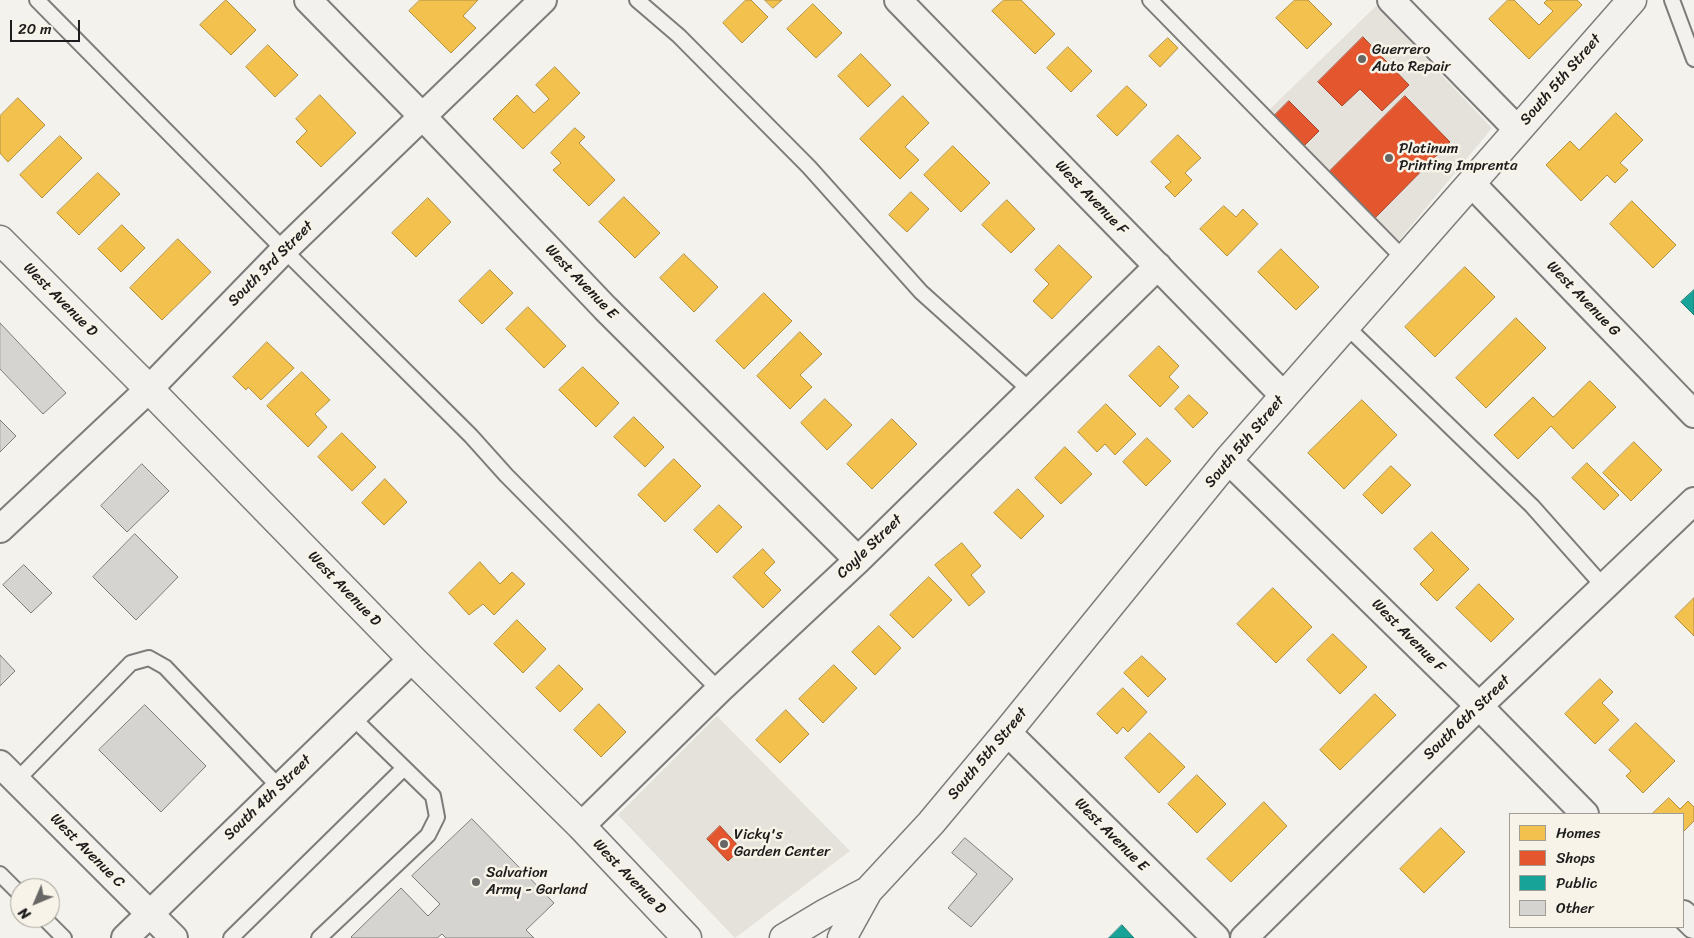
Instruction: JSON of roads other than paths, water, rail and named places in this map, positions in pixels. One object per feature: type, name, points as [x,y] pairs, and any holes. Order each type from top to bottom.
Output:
[{"type":"street","name":"West Avenue E","points":[[308,0],[423,117],[605,308],[858,560]]},
{"type":"street","name":"South 3rd Street","points":[[0,529],[149,389],[284,250],[543,0]]},
{"type":"street","name":"West Avenue F","points":[[898,0],[1284,396]]},
{"type":"street","points":[[1391,0],[1518,130]]},
{"type":"street","name":"South 5th Street","points":[[842,938],[868,891],[931,823],[1228,460],[1632,0]]},
{"type":"street","name":"West Avenue G","points":[[1472,184],[1694,414]]},
{"type":"street","name":"West Avenue D","points":[[0,240],[149,389],[412,658],[581,826],[687,938]]},
{"type":"street","name":"Coyle Street","points":[[581,826],[719,690],[858,560],[1158,266]]},
{"type":"street","name":"West Avenue F","points":[[1228,460],[1479,706],[1584,813]]},
{"type":"street","name":"South 6th Street","points":[[1244,938],[1479,706],[1694,501]]},
{"type":"street","name":"South 4th Street","points":[[125,938],[412,658]]},
{"type":"street","name":"West Avenue E","points":[[1007,732],[1216,938]]},
{"type":"street","name":"West Avenue C","points":[[8,772],[174,938]]},
{"type":"street","name":"South 5th Street","points":[[784,938],[868,891]]},
{"type":"street","points":[[1684,915],[1694,925]]},
{"type":"lane","points":[[37,0],[719,690]]},
{"type":"lane","points":[[637,0],[680,36],[809,168],[921,292],[1031,391]]},
{"type":"lane","points":[[1150,0],[1405,260]]},
{"type":"lane","points":[[1672,0],[1694,59]]},
{"type":"lane","points":[[1346,326],[1532,506],[1604,587]]},
{"type":"lane","points":[[8,772],[131,663],[149,658],[165,667],[279,787]]},
{"type":"lane","points":[[319,938],[428,835],[437,817],[433,796],[352,717]]},
{"type":"lane","points":[[231,938],[404,768]]},
{"type":"lane","points":[[0,874],[10,884]]},
{"type":"lane","points":[[54,928],[64,938]]},
{"type":"place","name":"Guerrero Auto Repair","points":[[1362,59]]},
{"type":"place","name":"Platinum Printing Imprenta","points":[[1389,158]]},
{"type":"place","name":"Vicky's Garden Center","points":[[724,844]]},
{"type":"place","name":"Salvation Army - Garland","points":[[476,882]]}]
